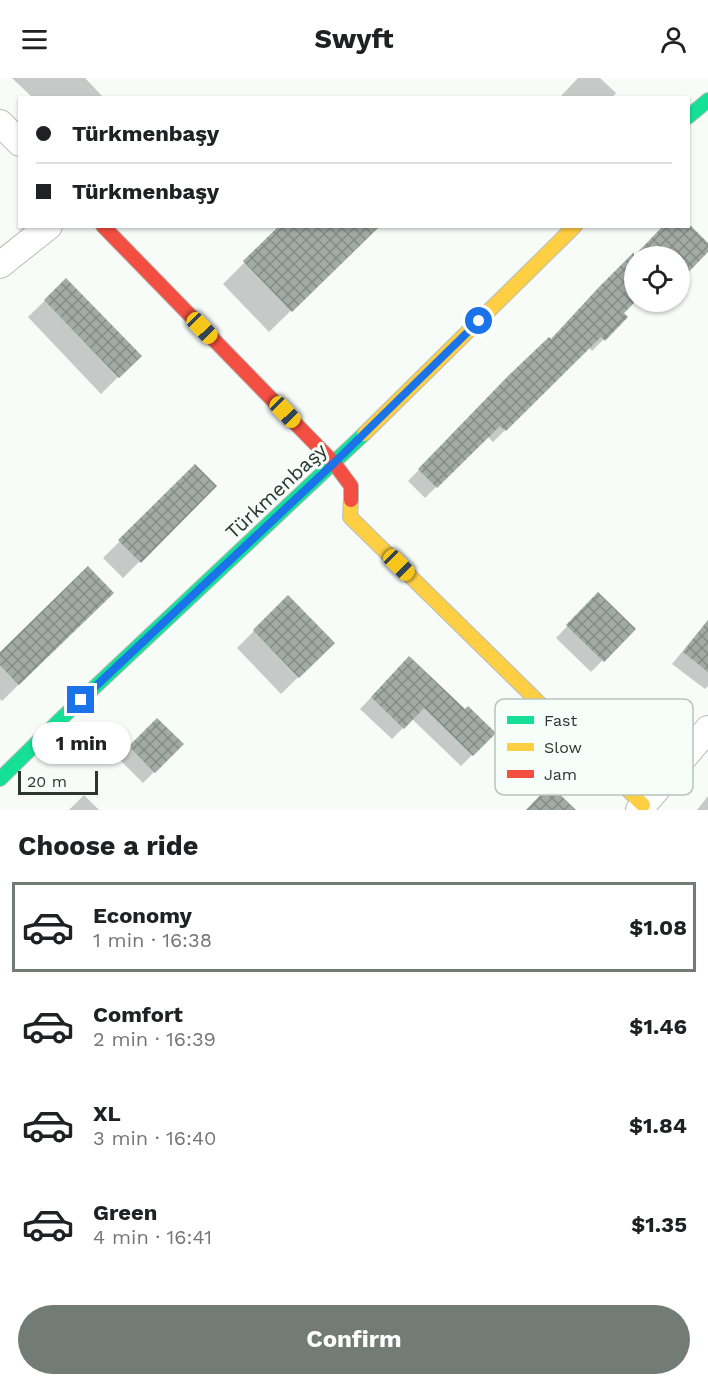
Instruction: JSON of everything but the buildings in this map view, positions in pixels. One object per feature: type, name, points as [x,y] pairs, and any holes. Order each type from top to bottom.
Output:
[{"type":"street","points":[[690,115],[708,100]]},
{"type":"street","points":[[0,123],[18,140]]},
{"type":"street","points":[[0,265],[46,228]]},
{"type":"street","points":[[105,228],[334,463],[351,486],[351,517],[532,699]]},
{"type":"street","name":"Türkmenbaşy","points":[[0,779],[334,463],[573,228]]},
{"type":"street","points":[[693,747],[708,729]]},
{"type":"street","points":[[628,795],[641,808],[652,795]]},
{"type":"traffic: fast","points":[[690,115],[708,100]]},
{"type":"traffic: fast","points":[[0,779],[364,434]]},
{"type":"traffic: slow","points":[[364,434],[573,228]]},
{"type":"traffic: slow","points":[[351,500],[350,517],[535,699]]},
{"type":"traffic: slow","points":[[633,795],[643,805]]},
{"type":"traffic: jam","points":[[105,228],[334,463],[351,486],[351,500]]},
{"type":"route","points":[[81,700],[334,463],[479,321]]}]
